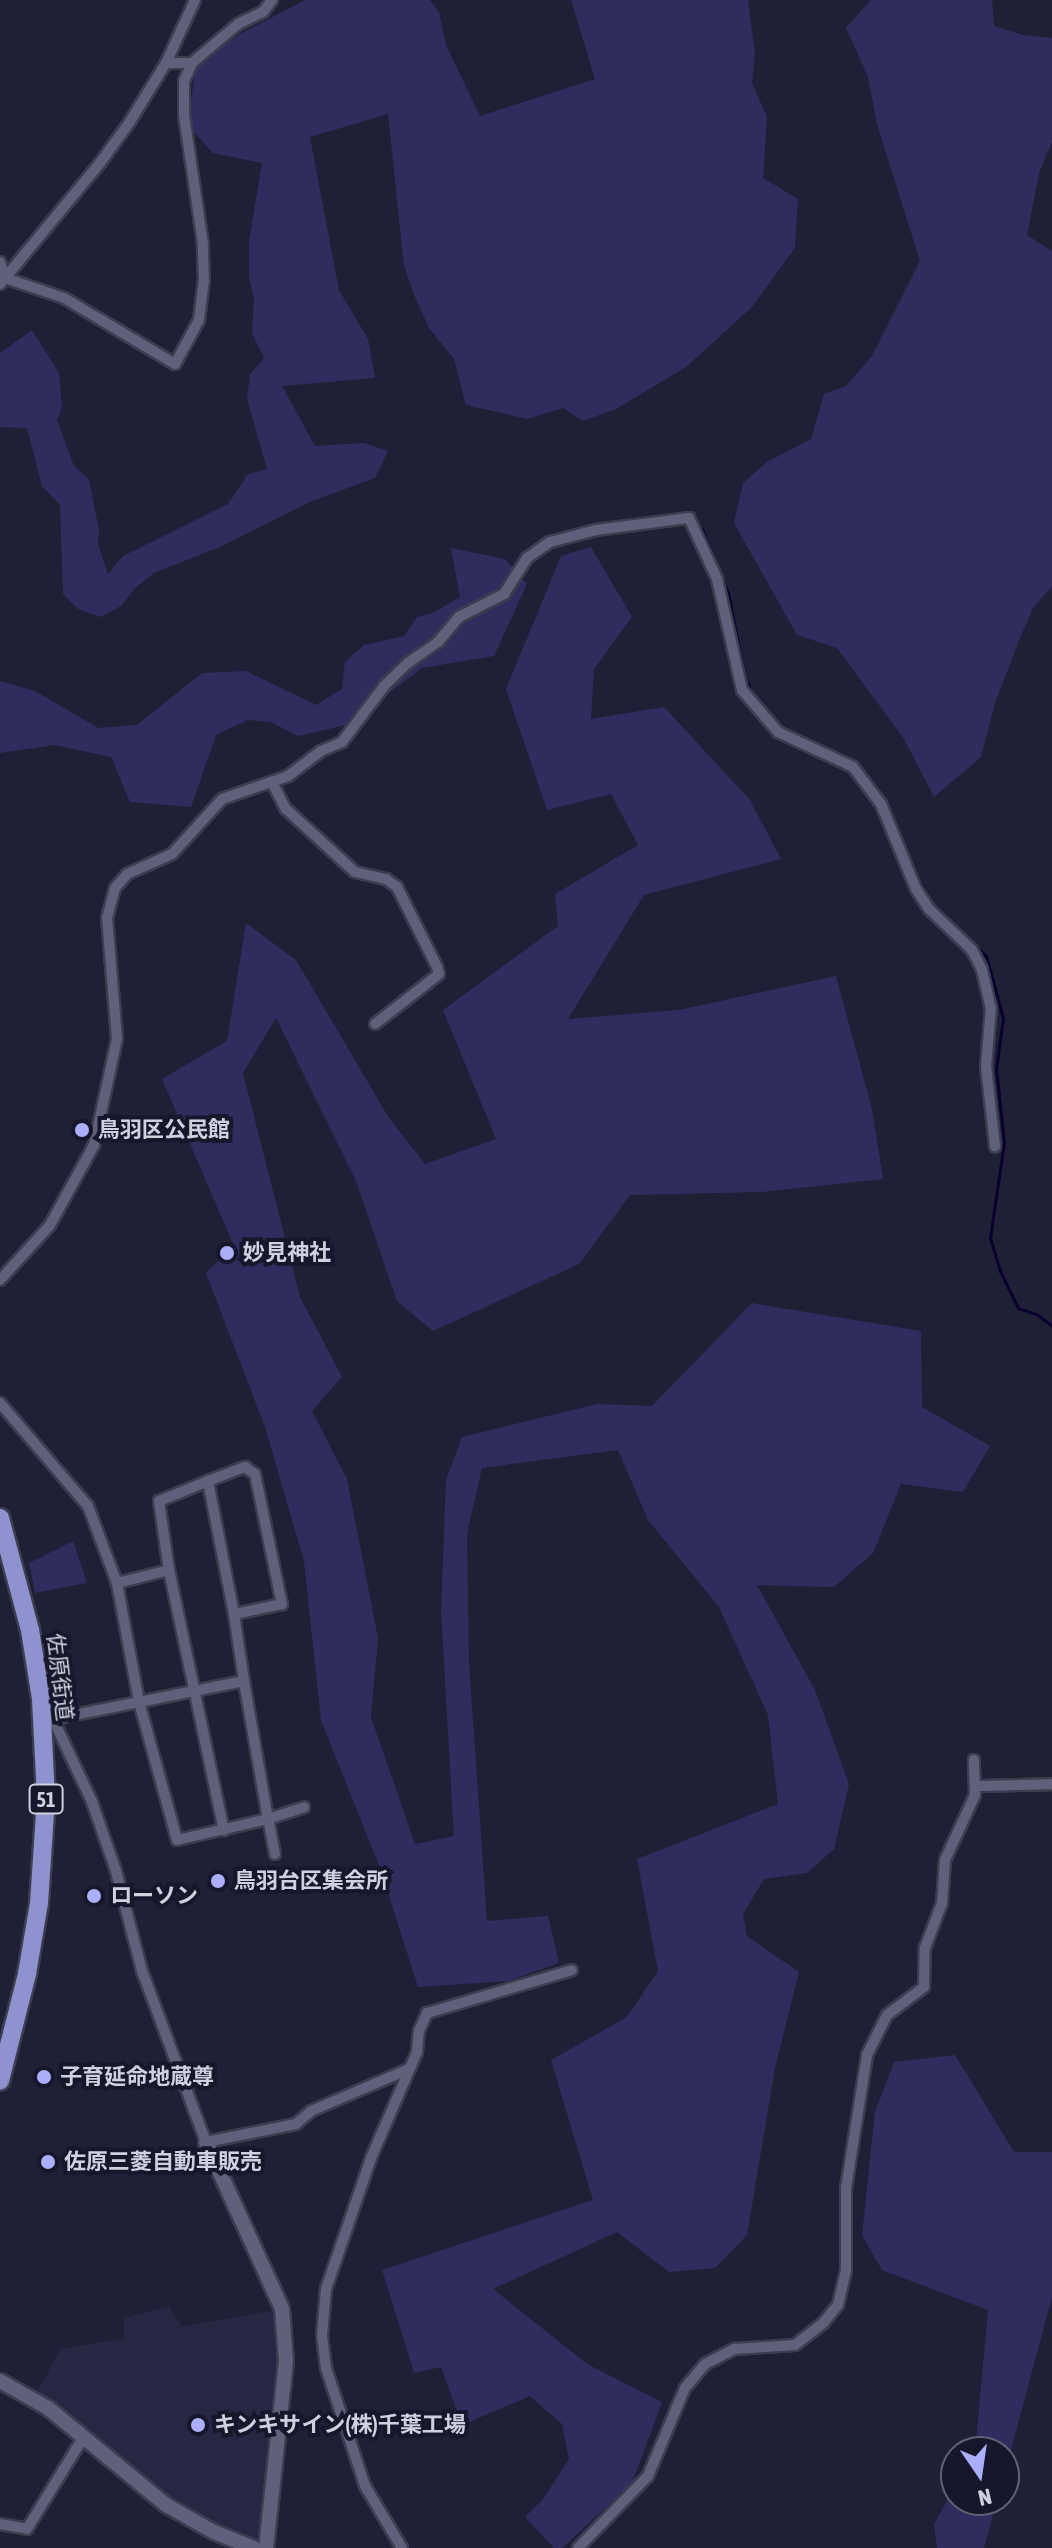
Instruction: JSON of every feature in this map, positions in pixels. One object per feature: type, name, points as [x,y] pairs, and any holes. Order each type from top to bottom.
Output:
[{"type":"highway","name":"佐原街道","points":[[0,2081],[5,2040],[27,1974],[39,1903],[45,1830],[48,1720],[30,1630],[1,1521]]},
{"type":"street","points":[[3,281],[100,163],[166,63],[195,0]]},
{"type":"street","points":[[3,281],[64,298],[175,364],[199,320],[204,281],[203,244],[184,115],[184,81],[192,63],[238,24],[263,12],[272,0]]},
{"type":"street","points":[[166,63],[192,63]]},
{"type":"street","points":[[0,262],[3,281]]},
{"type":"street","points":[[0,1280],[50,1225],[94,1145],[117,1039],[107,918],[115,888],[127,874],[172,854],[222,799],[272,782],[342,742],[385,685],[408,663],[438,642],[459,617],[504,594],[527,558],[550,542],[596,530],[689,518],[717,579],[742,690],[778,732],[842,759],[859,773],[881,804],[916,889],[929,909],[977,959],[991,1008],[985,1056],[995,1146]]},
{"type":"street","points":[[272,782],[286,809],[355,872],[386,879],[397,887],[437,967],[439,974],[375,1024]]},
{"type":"street","points":[[0,1403],[88,1506],[117,1583],[139,1702],[177,1840],[268,1819],[304,1807]]},
{"type":"street","points":[[224,1830],[192,1692],[159,1501],[245,1467],[255,1474],[282,1604],[234,1614]]},
{"type":"street","points":[[208,1481],[275,1854]]},
{"type":"street","points":[[117,1583],[169,1570]]},
{"type":"street","points":[[244,1681],[48,1720],[92,1802],[116,1871],[142,1971],[206,2142],[282,2309],[286,2361],[266,2548]]},
{"type":"street","points":[[578,2548],[648,2476],[685,2388],[705,2364],[735,2349],[795,2345],[824,2322],[838,2305],[846,2270],[846,2188],[867,2055],[887,2015],[924,1987],[925,1948],[942,1903],[945,1860],[977,1786],[974,1760]]},
{"type":"street","points":[[977,1786],[1052,1784]]},
{"type":"street","points":[[402,2548],[365,2486],[326,2368],[322,2335],[326,2289],[371,2158],[409,2069],[427,2013],[572,1970]]},
{"type":"street","points":[[206,2142],[296,2124],[311,2111],[409,2069]]},
{"type":"street","points":[[0,2381],[48,2408],[175,2511],[214,2532],[254,2548]]},
{"type":"street","points":[[0,2524],[27,2529],[83,2438]]},
{"type":"shaded area","points":[[305,0],[430,0],[439,12],[446,45],[480,116],[595,79],[571,0],[748,0],[755,54],[752,83],[767,117],[763,178],[798,199],[795,248],[752,307],[686,367],[616,409],[583,421],[563,408],[527,419],[466,405],[454,359],[429,328],[404,266],[388,114],[310,137],[339,290],[368,339],[375,378],[282,386],[315,446],[364,443],[388,451],[375,478],[312,501],[220,547],[154,573],[135,588],[121,606],[100,617],[78,609],[63,594],[60,505],[42,486],[27,428],[0,427],[0,353],[32,330],[59,373],[62,408],[57,420],[74,466],[89,480],[99,530],[98,544],[108,574],[123,556],[228,504],[248,474],[267,469],[247,399],[250,374],[264,358],[252,333],[254,300],[249,277],[249,242],[262,163],[213,153],[191,129],[190,109],[196,65],[240,34]]},
{"type":"shaded area","points":[[871,0],[992,0],[994,26],[1023,35],[1052,38],[1052,142],[1039,173],[1027,235],[1052,251],[1052,586],[1033,608],[1020,638],[995,703],[981,757],[934,797],[904,739],[837,648],[797,635],[734,523],[743,483],[767,462],[811,439],[824,394],[846,386],[872,356],[920,261],[877,124],[868,77],[846,28]]},
{"type":"shaded area","points":[[591,547],[632,617],[594,669],[591,719],[664,707],[750,800],[781,859],[644,895],[568,1019],[679,1010],[836,976],[872,1109],[883,1179],[761,1192],[630,1195],[579,1264],[433,1331],[397,1301],[356,1181],[276,1018],[243,1073],[300,1297],[342,1377],[312,1411],[347,1479],[378,1638],[371,1717],[415,1844],[454,1836],[441,1612],[446,1480],[462,1437],[597,1404],[652,1406],[752,1303],[921,1331],[922,1407],[990,1446],[963,1492],[901,1484],[873,1553],[834,1587],[757,1585],[815,1690],[849,1784],[834,1849],[807,1873],[764,1879],[743,1914],[747,1936],[799,1972],[775,2068],[747,2235],[715,2268],[669,2272],[617,2232],[493,2289],[587,2364],[662,2402],[632,2483],[562,2548],[554,2548],[525,2517],[543,2499],[569,2459],[562,2424],[530,2396],[462,2425],[441,2367],[414,2373],[382,2270],[593,2200],[551,2060],[627,2017],[658,1971],[637,1859],[778,1804],[768,1715],[719,1607],[648,1520],[618,1450],[482,1468],[467,1533],[469,1663],[487,1921],[548,1916],[559,1963],[508,1981],[418,1987],[380,1868],[321,1720],[304,1561],[265,1427],[206,1273],[234,1246],[162,1079],[227,1041],[246,923],[296,960],[389,1118],[425,1164],[496,1139],[443,1010],[558,926],[555,894],[638,845],[611,794],[547,810],[506,689],[561,556]]},
{"type":"shaded area","points":[[451,548],[505,559],[527,584],[494,656],[422,668],[346,725],[298,736],[271,722],[248,720],[216,735],[191,807],[130,802],[111,757],[55,745],[0,753],[0,681],[35,691],[98,728],[137,725],[202,673],[246,671],[316,705],[342,689],[345,662],[364,645],[404,636],[417,617],[433,613],[460,597]]},
{"type":"shaded area","points":[[73,1541],[87,1583],[35,1593],[29,1563]]},
{"type":"shaded area","points":[[955,2055],[1014,2152],[1052,2152],[1052,2297],[1015,2436],[976,2436],[988,2310],[882,2270],[862,2235],[875,2112],[894,2062]]},
{"type":"shaded area","points":[[169,2306],[182,2326],[282,2309],[285,2343],[266,2548],[214,2532],[34,2399],[60,2349],[124,2338],[124,2318]]},
{"type":"shaded area","points":[[940,2513],[940,2516],[993,2516],[984,2548],[937,2548],[934,2524]]},
{"type":"waterway","points":[[702,529],[728,593],[745,678],[753,696]]},
{"type":"waterway","points":[[887,808],[898,834]]},
{"type":"waterway","points":[[913,870],[935,909]]},
{"type":"waterway","points":[[955,927],[986,956],[1003,1018],[996,1069],[1004,1142],[990,1238],[1000,1271],[1018,1308],[1038,1315],[1052,1326]]},
{"type":"place","name":"鳥羽区公民館","points":[[82,1130]]},
{"type":"place","name":"妙見神社","points":[[227,1253]]},
{"type":"place","name":"鳥羽台区集会所","points":[[218,1881]]},
{"type":"place","name":"ローソン","points":[[94,1896]]},
{"type":"place","name":"子育延命地蔵尊","points":[[44,2077]]},
{"type":"place","name":"佐原三菱自動車販売","points":[[48,2162]]},
{"type":"place","name":"キンキサイン(株)千葉工場","points":[[198,2425]]}]
